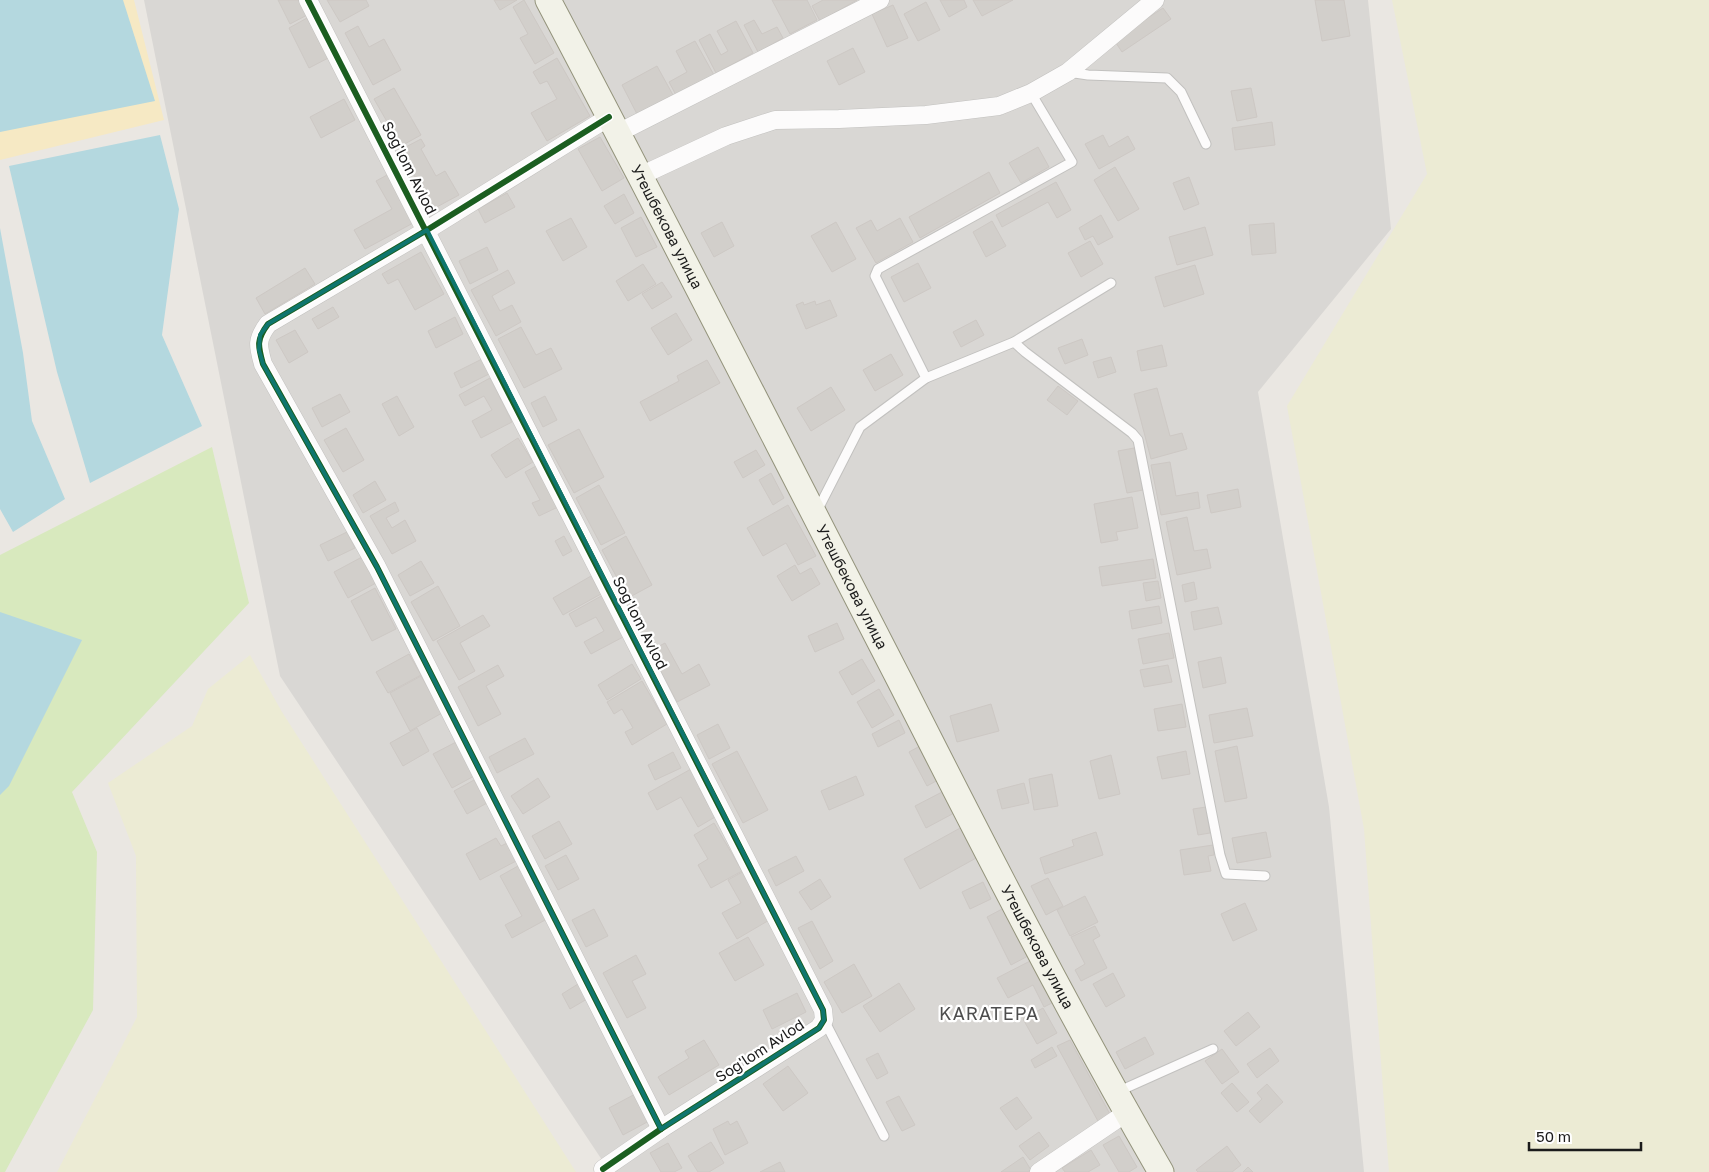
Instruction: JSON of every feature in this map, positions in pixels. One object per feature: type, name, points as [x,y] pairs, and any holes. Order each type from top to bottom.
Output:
[{"type":"main road","name":"Утешбекова улица","points":[[548,0],[1008,892],[1121,1103],[1161,1172]]},
{"type":"street","name":"Sog'lom Avlod","points":[[308,0],[427,230],[823,1010],[824,1020],[819,1028],[661,1129],[603,1169]]},
{"type":"street","points":[[661,1129],[377,567],[263,364],[259,350],[260,335],[268,324],[427,230],[614,125],[880,0]]},
{"type":"street","points":[[640,176],[726,136],[775,120],[839,119],[926,114],[999,106],[1031,93],[1068,72],[1155,0]]},
{"type":"street","points":[[1039,1172],[1121,1103]]},
{"type":"lane","points":[[1068,72],[1088,76],[1166,78],[1181,92],[1206,144]]},
{"type":"lane","points":[[926,378],[875,276],[878,269],[1072,162],[1031,93]]},
{"type":"lane","points":[[815,516],[860,427],[926,378],[1014,342],[1111,283]]},
{"type":"lane","points":[[1014,342],[1132,433],[1138,440],[1220,855],[1226,874],[1265,876]]},
{"type":"lane","points":[[824,1020],[884,1136]]},
{"type":"lane","points":[[1121,1103],[1213,1049]]},
{"type":"highlighted area","points":[[427,230],[823,1010],[824,1020],[819,1028],[661,1129],[377,567],[263,364],[259,350],[260,335],[268,324]]},
{"type":"shaded area","name":"KARATEPA","points":[[144,0],[1368,0],[1391,229],[1258,392],[1329,807],[1364,1172],[610,1172],[280,676]]},
{"type":"green space","points":[[1392,0],[1709,0],[1709,1172],[1389,1172],[1364,829],[1287,406],[1427,174]]},
{"type":"green space","points":[[212,447],[249,603],[72,792],[97,852],[93,1010],[5,1172],[0,1172],[0,555]]},
{"type":"green space","points":[[250,655],[282,712],[576,1172],[57,1172],[137,1017],[136,856],[108,783],[192,726],[208,689]]},
{"type":"sand","points":[[0,0],[134,0],[164,120],[0,160]]},
{"type":"water","points":[[0,0],[123,0],[155,101],[0,132]]},
{"type":"water","points":[[160,135],[179,209],[162,335],[202,426],[90,483],[57,372],[9,166]]},
{"type":"water","points":[[0,228],[23,353],[32,421],[65,499],[13,532],[0,509]]},
{"type":"water","points":[[0,612],[82,640],[9,786],[0,795]]},
{"type":"building","points":[[278,0],[301,0],[309,14],[290,24]]},
{"type":"building","points":[[327,0],[366,0],[369,6],[340,22]]},
{"type":"building","points":[[494,0],[517,0],[500,10]]},
{"type":"building","points":[[524,0],[554,53],[535,64],[520,38],[528,34],[513,7]]},
{"type":"building","points":[[772,0],[807,0],[817,20],[790,34]]},
{"type":"building","points":[[823,0],[857,0],[820,21],[812,6]]},
{"type":"building","points":[[940,0],[964,0],[967,7],[949,17]]},
{"type":"building","points":[[973,0],[1013,0],[982,16]]},
{"type":"building","points":[[1315,0],[1344,0],[1350,36],[1322,41]]},
{"type":"building","points":[[926,2],[940,30],[918,41],[904,14]]},
{"type":"building","points":[[893,5],[908,38],[887,47],[872,14]]},
{"type":"building","points":[[1163,8],[1171,19],[1122,52],[1114,40]]},
{"type":"building","points":[[307,18],[322,46],[332,56],[309,68],[289,28]]},
{"type":"building","points":[[754,20],[762,34],[777,27],[783,38],[758,52],[744,25]]},
{"type":"building","points":[[736,21],[753,53],[716,73],[699,40],[710,34],[721,55],[728,51],[717,31]]},
{"type":"building","points":[[358,26],[369,47],[384,39],[401,70],[373,85],[345,33]]},
{"type":"building","points":[[695,41],[714,75],[676,95],[669,82],[687,72],[676,51]]},
{"type":"building","points":[[853,48],[865,72],[839,85],[827,61]]},
{"type":"building","points":[[557,58],[590,116],[547,141],[531,113],[557,99],[547,81],[540,84],[533,72]]},
{"type":"building","points":[[657,66],[673,95],[637,114],[622,85]]},
{"type":"building","points":[[394,88],[421,135],[401,146],[374,99]]},
{"type":"building","points":[[1251,88],[1257,117],[1237,121],[1231,91]]},
{"type":"building","points":[[344,99],[355,120],[321,138],[310,117]]},
{"type":"building","points":[[1272,122],[1275,145],[1235,150],[1232,128]]},
{"type":"building","points":[[1103,135],[1109,147],[1128,136],[1135,149],[1099,169],[1085,144]]},
{"type":"building","points":[[600,137],[624,178],[602,191],[578,149]]},
{"type":"building","points":[[421,139],[425,146],[421,149],[436,176],[445,171],[459,195],[433,209],[400,150]]},
{"type":"building","points":[[1038,147],[1049,167],[1021,183],[1009,163]]},
{"type":"building","points":[[1115,167],[1139,209],[1118,221],[1094,180]]},
{"type":"building","points":[[989,172],[1000,193],[920,238],[909,217]]},
{"type":"building","points":[[389,174],[415,222],[365,249],[354,230],[392,209],[376,181]]},
{"type":"building","points":[[1189,177],[1199,204],[1184,210],[1173,183]]},
{"type":"building","points":[[1056,182],[1071,210],[1057,218],[1048,202],[1002,227],[996,215]]},
{"type":"building","points":[[507,193],[515,207],[485,223],[478,209]]},
{"type":"building","points":[[624,194],[634,213],[615,224],[604,206]]},
{"type":"building","points":[[1101,215],[1113,237],[1098,245],[1093,236],[1085,240],[1079,228]]},
{"type":"building","points":[[641,217],[657,247],[636,257],[621,228]]},
{"type":"building","points":[[571,218],[587,247],[563,261],[546,231]]},
{"type":"building","points":[[900,218],[913,242],[876,263],[856,228],[871,220],[877,231]]},
{"type":"building","points":[[992,221],[1006,246],[986,257],[973,232]]},
{"type":"building","points":[[722,222],[734,246],[714,257],[701,233]]},
{"type":"building","points":[[836,222],[856,259],[832,272],[811,236]]},
{"type":"building","points":[[1274,223],[1276,253],[1252,255],[1249,225]]},
{"type":"building","points":[[1205,227],[1213,255],[1177,265],[1169,237]]},
{"type":"building","points":[[1090,241],[1103,264],[1081,277],[1068,253]]},
{"type":"building","points":[[487,247],[498,270],[470,284],[459,261]]},
{"type":"building","points":[[421,252],[444,294],[415,310],[398,279],[388,284],[382,274]]},
{"type":"building","points":[[918,263],[931,288],[904,302],[891,277]]},
{"type":"building","points":[[643,264],[656,284],[628,301],[616,281]]},
{"type":"building","points":[[1195,265],[1204,294],[1164,307],[1155,277]]},
{"type":"building","points":[[305,268],[315,284],[265,314],[256,298]]},
{"type":"building","points":[[508,270],[515,283],[492,296],[500,311],[512,305],[521,322],[496,336],[471,290]]},
{"type":"building","points":[[662,282],[672,297],[652,309],[642,294]]},
{"type":"building","points":[[830,300],[837,316],[806,329],[796,305],[803,302],[804,305],[815,301],[816,305]]},
{"type":"building","points":[[333,307],[339,317],[318,329],[312,319]]},
{"type":"building","points":[[676,313],[692,340],[668,355],[651,328]]},
{"type":"building","points":[[455,317],[463,334],[436,348],[428,331]]},
{"type":"building","points":[[976,320],[984,335],[961,347],[953,332]]},
{"type":"building","points":[[521,327],[536,355],[551,348],[562,369],[524,388],[498,339]]},
{"type":"building","points":[[295,330],[308,352],[289,363],[276,340]]},
{"type":"building","points":[[1082,339],[1088,355],[1065,364],[1058,348]]},
{"type":"building","points":[[1162,345],[1167,366],[1141,371],[1137,351]]},
{"type":"building","points":[[891,354],[903,375],[875,391],[863,370]]},
{"type":"building","points":[[1111,357],[1116,372],[1098,378],[1093,362]]},
{"type":"building","points":[[482,359],[489,374],[461,388],[454,373]]},
{"type":"building","points":[[707,360],[720,383],[650,421],[640,402],[679,381],[677,376]]},
{"type":"building","points":[[490,378],[512,422],[481,438],[472,421],[492,410],[484,396],[465,406],[459,395]]},
{"type":"building","points":[[1058,386],[1078,401],[1067,415],[1047,400]]},
{"type":"building","points":[[831,387],[845,410],[811,431],[797,408]]},
{"type":"building","points":[[1157,388],[1170,436],[1182,433],[1187,449],[1151,459],[1134,394]]},
{"type":"building","points":[[340,394],[350,412],[322,427],[312,408]]},
{"type":"building","points":[[397,396],[414,427],[399,436],[382,404]]},
{"type":"building","points":[[545,396],[557,420],[543,427],[531,403]]},
{"type":"building","points":[[346,428],[364,460],[343,472],[324,440]]},
{"type":"building","points":[[579,429],[604,477],[574,493],[548,445]]},
{"type":"building","points":[[518,438],[533,462],[506,478],[491,455]]},
{"type":"building","points":[[1134,448],[1143,490],[1127,493],[1118,451]]},
{"type":"building","points":[[756,450],[765,465],[743,478],[734,462]]},
{"type":"building","points":[[1170,462],[1176,496],[1198,492],[1200,508],[1161,515],[1151,465]]},
{"type":"building","points":[[536,466],[558,507],[539,516],[532,503],[540,500],[525,472]]},
{"type":"building","points":[[771,473],[784,498],[773,505],[759,480]]},
{"type":"building","points":[[375,481],[386,500],[363,513],[353,495]]},
{"type":"building","points":[[599,485],[625,533],[601,545],[576,498]]},
{"type":"building","points":[[1238,489],[1241,507],[1211,513],[1207,495]]},
{"type":"building","points":[[1132,497],[1138,528],[1116,532],[1118,540],[1101,543],[1094,504]]},
{"type":"building","points":[[395,502],[399,511],[386,518],[392,528],[405,520],[416,541],[392,554],[370,516]]},
{"type":"building","points":[[788,505],[816,556],[798,565],[786,543],[763,556],[747,528]]},
{"type":"building","points":[[1187,517],[1194,551],[1207,549],[1211,568],[1177,575],[1166,522]]},
{"type":"building","points":[[347,532],[355,548],[328,561],[320,545]]},
{"type":"building","points":[[564,536],[572,551],[563,556],[555,541]]},
{"type":"building","points":[[626,536],[652,585],[628,598],[602,550]]},
{"type":"building","points":[[362,557],[376,583],[348,598],[334,572]]},
{"type":"building","points":[[1153,559],[1156,578],[1102,586],[1099,567]]},
{"type":"building","points":[[421,561],[434,583],[410,596],[398,575]]},
{"type":"building","points":[[795,565],[800,574],[811,568],[820,584],[792,601],[777,576]]},
{"type":"building","points":[[591,576],[601,594],[563,615],[553,598]]},
{"type":"building","points":[[1158,581],[1161,598],[1146,601],[1143,583]]},
{"type":"building","points":[[1194,582],[1197,599],[1185,602],[1182,585]]},
{"type":"building","points":[[438,586],[460,626],[433,641],[411,602]]},
{"type":"building","points":[[375,588],[396,629],[372,641],[351,601]]},
{"type":"building","points":[[603,595],[625,636],[591,654],[584,642],[604,631],[596,617],[576,627],[569,614]]},
{"type":"building","points":[[1159,606],[1162,623],[1132,629],[1129,611]]},
{"type":"building","points":[[1218,607],[1222,624],[1194,630],[1191,612]]},
{"type":"building","points":[[483,615],[490,626],[460,643],[475,671],[459,680],[437,641]]},
{"type":"building","points":[[837,623],[844,639],[815,652],[808,636]]},
{"type":"building","points":[[1169,633],[1174,658],[1143,664],[1138,639]]},
{"type":"building","points":[[665,643],[682,674],[699,664],[710,685],[677,702],[650,651]]},
{"type":"building","points":[[409,654],[421,675],[388,693],[376,672]]},
{"type":"building","points":[[1221,657],[1226,683],[1203,688],[1198,662]]},
{"type":"building","points":[[862,659],[875,681],[852,695],[839,672]]},
{"type":"building","points":[[632,664],[641,679],[607,700],[598,685]]},
{"type":"building","points":[[498,665],[504,676],[486,686],[501,714],[478,726],[458,687]]},
{"type":"building","points":[[1168,665],[1172,682],[1144,687],[1140,670]]},
{"type":"building","points":[[421,676],[442,713],[410,731],[390,693]]},
{"type":"building","points":[[642,681],[667,724],[632,745],[625,732],[633,728],[622,709],[614,714],[607,702]]},
{"type":"building","points":[[879,689],[894,715],[872,728],[857,702]]},
{"type":"building","points":[[991,704],[999,731],[957,742],[950,716]]},
{"type":"building","points":[[1182,704],[1186,727],[1158,731],[1154,709]]},
{"type":"building","points":[[1247,708],[1253,736],[1214,743],[1209,715]]},
{"type":"building","points":[[899,720],[905,733],[878,747],[872,734]]},
{"type":"building","points":[[718,724],[730,748],[709,759],[697,735]]},
{"type":"building","points":[[417,728],[429,751],[403,766],[390,743]]},
{"type":"building","points":[[525,738],[534,754],[497,773],[489,757]]},
{"type":"building","points":[[458,741],[476,775],[452,788],[433,754]]},
{"type":"building","points":[[920,746],[938,780],[927,786],[909,752]]},
{"type":"building","points":[[1237,746],[1247,798],[1225,802],[1215,751]]},
{"type":"building","points":[[737,751],[768,810],[743,823],[712,764]]},
{"type":"building","points":[[1186,751],[1190,774],[1162,779],[1157,757]]},
{"type":"building","points":[[673,752],[681,768],[655,780],[648,765]]},
{"type":"building","points":[[1111,755],[1120,794],[1099,799],[1090,761]]},
{"type":"building","points":[[691,769],[715,817],[698,827],[681,797],[657,810],[648,793]]},
{"type":"building","points":[[1052,774],[1058,806],[1034,810],[1029,779]]},
{"type":"building","points":[[856,776],[864,795],[829,810],[821,791]]},
{"type":"building","points":[[538,778],[550,797],[523,814],[511,796]]},
{"type":"building","points":[[474,780],[487,803],[467,814],[454,791]]},
{"type":"building","points":[[1024,783],[1029,803],[1002,809],[997,790]]},
{"type":"building","points":[[944,791],[956,812],[926,828],[915,806]]},
{"type":"building","points":[[1206,807],[1210,833],[1198,835],[1193,809]]},
{"type":"building","points":[[559,821],[572,844],[545,859],[532,836]]},
{"type":"building","points":[[714,823],[742,871],[711,888],[698,865],[708,859],[694,835]]},
{"type":"building","points":[[962,827],[978,857],[920,889],[904,859]]},
{"type":"building","points":[[1096,832],[1103,855],[1045,874],[1040,858],[1074,846],[1072,840]]},
{"type":"building","points":[[1266,832],[1271,857],[1237,863],[1232,838]]},
{"type":"building","points":[[496,838],[501,846],[509,842],[518,860],[480,880],[466,854]]},
{"type":"building","points":[[1213,845],[1214,855],[1208,856],[1211,871],[1184,875],[1180,850]]},
{"type":"building","points":[[566,855],[579,879],[558,890],[545,866]]},
{"type":"building","points":[[796,856],[804,871],[776,886],[768,870]]},
{"type":"building","points":[[518,866],[547,919],[512,938],[505,925],[522,916],[500,876]]},
{"type":"building","points":[[744,871],[771,919],[737,939],[722,913],[741,903],[728,880]]},
{"type":"building","points":[[1048,878],[1063,906],[1046,915],[1031,886]]},
{"type":"building","points":[[820,879],[831,897],[811,910],[799,892]]},
{"type":"building","points":[[983,882],[991,899],[970,909],[962,892]]},
{"type":"building","points":[[1085,896],[1098,922],[1070,936],[1057,910]]},
{"type":"building","points":[[1245,903],[1257,930],[1233,941],[1221,914]]},
{"type":"building","points":[[1004,908],[1028,956],[1011,965],[987,917]]},
{"type":"building","points":[[594,909],[608,936],[586,947],[572,920]]},
{"type":"building","points":[[812,921],[833,961],[820,969],[798,928]]},
{"type":"building","points":[[1095,926],[1100,936],[1093,940],[1107,968],[1081,981],[1075,970],[1085,964],[1071,937]]},
{"type":"building","points":[[748,937],[764,965],[735,981],[719,953]]},
{"type":"building","points":[[636,955],[646,974],[632,981],[646,1008],[627,1018],[603,973]]},
{"type":"building","points":[[1032,960],[1054,1002],[1044,1007],[1033,985],[1008,998],[997,978]]},
{"type":"building","points":[[854,964],[872,996],[842,1013],[824,982]]},
{"type":"building","points":[[1113,973],[1125,996],[1106,1007],[1093,984]]},
{"type":"building","points":[[899,983],[915,1009],[880,1032],[863,1006]]},
{"type":"building","points":[[578,984],[587,999],[570,1009],[562,994]]},
{"type":"building","points":[[797,993],[806,1012],[772,1029],[763,1010]]},
{"type":"building","points":[[1043,1008],[1057,1033],[1037,1044],[1023,1019]]},
{"type":"building","points":[[1248,1012],[1260,1027],[1236,1046],[1224,1031]]},
{"type":"building","points":[[1145,1037],[1154,1054],[1125,1069],[1116,1052]]},
{"type":"building","points":[[704,1040],[719,1065],[669,1095],[658,1077],[689,1058],[685,1051]]},
{"type":"building","points":[[1070,1040],[1111,1116],[1099,1123],[1057,1046]]},
{"type":"building","points":[[1052,1047],[1057,1056],[1035,1068],[1031,1060]]},
{"type":"building","points":[[1270,1048],[1279,1061],[1257,1078],[1247,1064]]},
{"type":"building","points":[[1222,1049],[1239,1072],[1222,1084],[1205,1061]]},
{"type":"building","points":[[878,1053],[888,1073],[877,1079],[866,1059]]},
{"type":"building","points":[[788,1066],[808,1093],[783,1111],[763,1084]]},
{"type":"building","points":[[1232,1083],[1249,1102],[1237,1112],[1221,1093]]},
{"type":"building","points":[[1267,1084],[1283,1102],[1260,1123],[1249,1111],[1262,1099],[1257,1093]]},
{"type":"building","points":[[637,1093],[651,1120],[623,1135],[609,1108]]},
{"type":"building","points":[[899,1096],[915,1125],[902,1131],[886,1102]]},
{"type":"building","points":[[1017,1097],[1032,1118],[1016,1130],[1000,1108]]},
{"type":"building","points":[[728,1121],[730,1125],[737,1121],[748,1143],[725,1155],[713,1129]]},
{"type":"building","points":[[1039,1132],[1049,1146],[1030,1160],[1019,1146]]},
{"type":"building","points":[[1119,1136],[1137,1167],[1129,1172],[1119,1172],[1103,1145]]},
{"type":"building","points":[[711,1142],[724,1163],[709,1172],[698,1172],[688,1156]]},
{"type":"building","points":[[668,1143],[682,1168],[674,1172],[661,1172],[650,1153]]},
{"type":"building","points":[[1227,1146],[1241,1165],[1232,1172],[1198,1172],[1196,1170]]},
{"type":"building","points":[[1091,1150],[1100,1165],[1088,1172],[1065,1172],[1062,1168]]},
{"type":"building","points":[[1023,1157],[1031,1170],[1027,1172],[1001,1172]]},
{"type":"building","points":[[780,1162],[785,1172],[760,1172]]},
{"type":"building","points":[[1248,1167],[1253,1172],[1243,1172]]},
{"type":"cycle path","points":[[308,0],[823,1010],[824,1020],[819,1028],[661,1129],[603,1169]]},
{"type":"cycle path","points":[[609,117],[427,230],[268,324],[261,334],[259,348],[263,364],[377,567],[661,1129]]},
{"type":"district","name":"KARATEPA","points":[[989,1014]]}]
